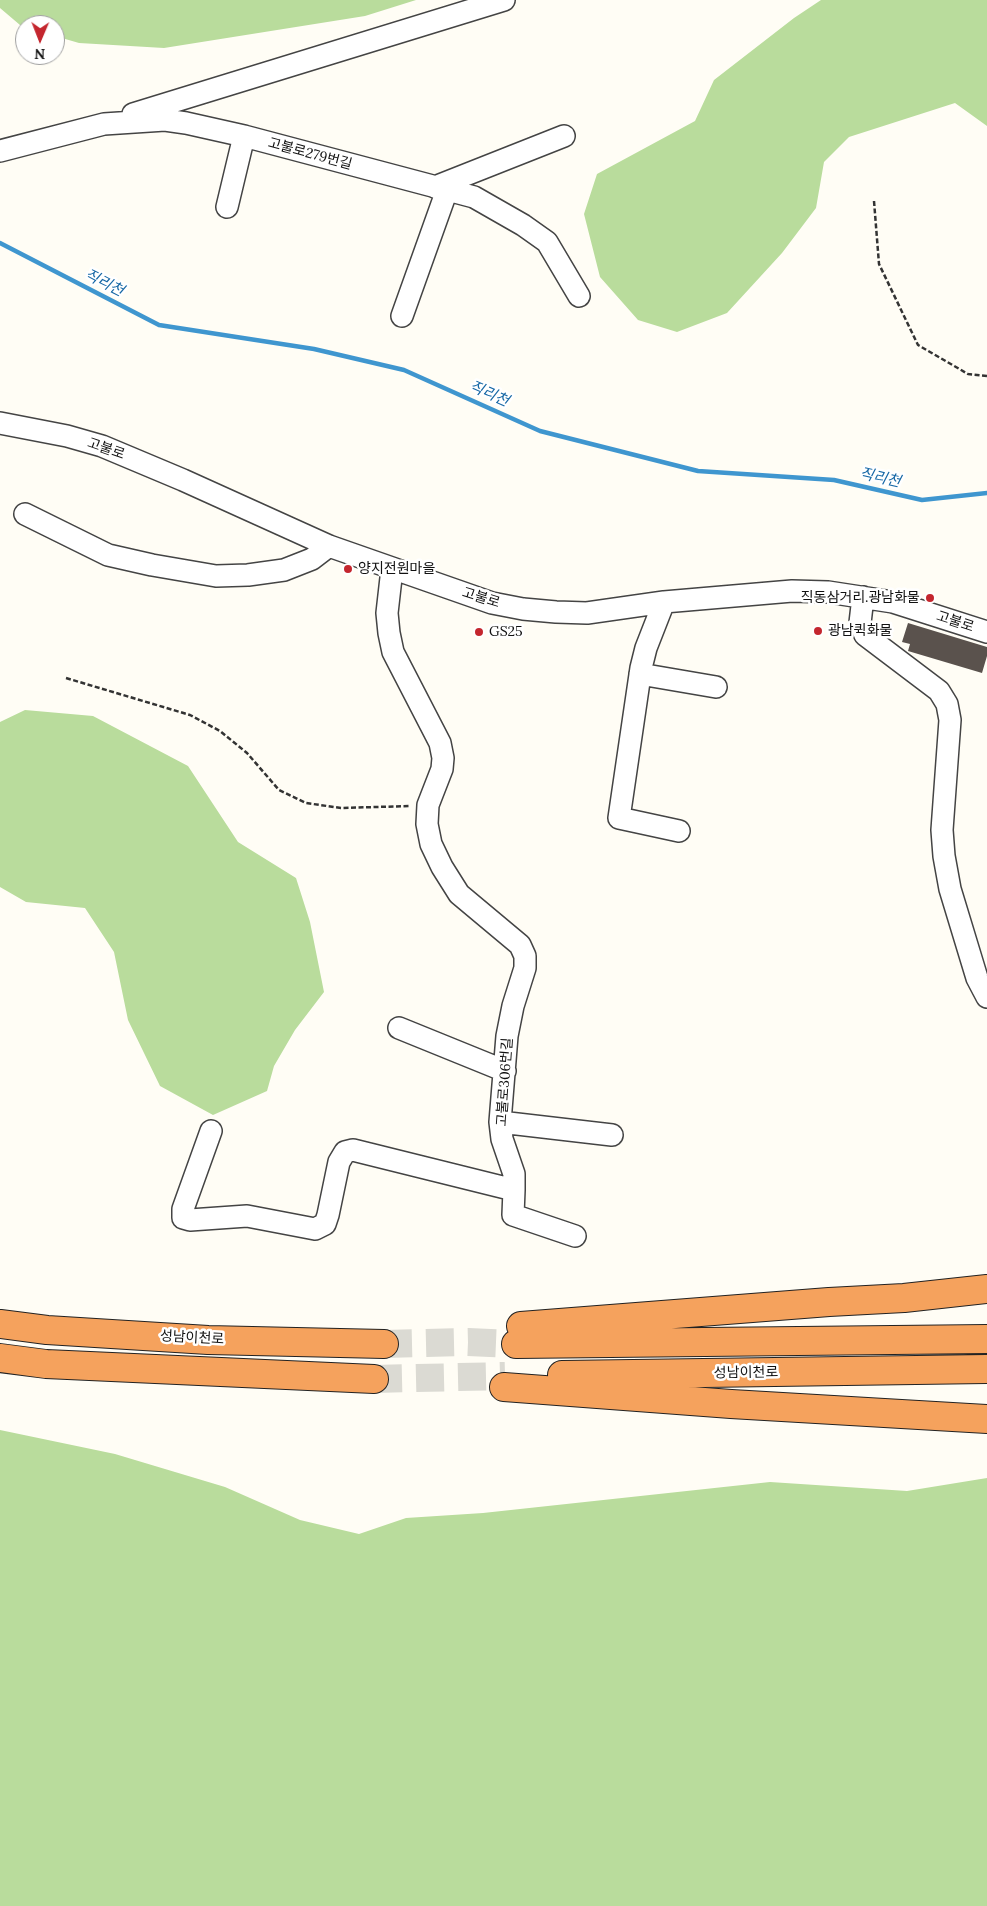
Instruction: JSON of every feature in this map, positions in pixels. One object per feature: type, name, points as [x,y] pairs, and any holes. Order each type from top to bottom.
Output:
[{"type":"highway","points":[[987,1289],[904,1298],[829,1302],[518,1335],[987,1339]]},
{"type":"highway","name":"성남이천로","points":[[0,1324],[47,1330],[208,1340],[384,1344]]},
{"type":"highway","points":[[0,1358],[46,1364],[374,1379]]},
{"type":"highway","name":"성남이천로","points":[[987,1369],[504,1382],[731,1404],[987,1418]]},
{"type":"street","points":[[104,124],[504,0]]},
{"type":"street","name":"고불로279번길","points":[[0,151],[104,124],[165,120],[244,136],[474,197],[523,225],[547,242],[579,296]]},
{"type":"street","points":[[227,207],[244,136]]},
{"type":"street","points":[[402,316],[441,188],[564,136]]},
{"type":"street","name":"고불로","points":[[0,423],[67,436],[109,449],[330,546],[492,603],[523,609],[587,613],[664,602],[792,591],[828,592],[893,602],[987,632]]},
{"type":"street","points":[[25,514],[108,554],[152,565],[216,576],[248,575],[284,570],[312,559],[330,546]]},
{"type":"street","name":"고불로306번길","points":[[392,568],[387,613],[393,652],[440,743],[443,758],[442,769],[428,805],[427,824],[431,844],[446,874],[460,894],[520,945],[525,956],[525,968],[513,1006],[507,1036],[500,1122],[502,1139],[514,1174],[513,1215],[575,1236]]},
{"type":"street","points":[[862,597],[860,623],[865,635],[939,691],[947,704],[950,720],[942,830],[944,856],[950,889],[977,978],[987,997]]},
{"type":"street","points":[[664,602],[646,648],[640,674],[619,818],[679,831]]},
{"type":"street","points":[[640,674],[716,688]]},
{"type":"street","points":[[399,1028],[504,1071]]},
{"type":"street","points":[[500,1122],[612,1134]]},
{"type":"street","points":[[211,1131],[183,1209],[182,1218],[190,1220],[246,1216],[315,1230],[325,1224],[339,1162],[345,1152],[353,1150],[514,1190]]},
{"type":"path","points":[[874,201],[879,264],[918,345],[968,374],[987,376]]},
{"type":"path","points":[[66,678],[190,715],[220,731],[247,753],[279,790],[306,803],[341,808],[428,805]]},
{"type":"green space","points":[[0,0],[416,0],[365,16],[164,48],[79,43],[65,39],[65,15],[15,15],[15,21],[0,8]]},
{"type":"green space","points":[[821,0],[987,0],[987,126],[955,103],[849,137],[824,162],[816,208],[782,253],[727,313],[677,332],[638,320],[600,277],[584,214],[597,174],[695,121],[714,80],[794,18]]},
{"type":"green space","points":[[25,710],[93,716],[188,766],[238,842],[296,878],[310,922],[324,992],[295,1030],[274,1066],[267,1091],[213,1115],[160,1086],[128,1020],[114,952],[85,908],[26,902],[0,887],[0,722]]},
{"type":"green space","points":[[0,1430],[115,1454],[225,1487],[300,1520],[359,1534],[406,1518],[483,1513],[770,1482],[907,1491],[987,1478],[987,1906],[0,1906]]},
{"type":"building","points":[[908,623],[987,647],[987,656],[982,673],[908,651],[910,644],[902,642]]},
{"type":"waterway","name":"직리천","points":[[0,243],[159,325],[314,349],[404,370],[540,431],[698,471],[834,480],[922,500],[987,493]]},
{"type":"tunnel","points":[[384,1344],[468,1342],[516,1344]]},
{"type":"tunnel","points":[[374,1379],[505,1376]]},
{"type":"place","name":"양지전원마을","points":[[348,569]]},
{"type":"place","name":"직동삼거리.광남화물","points":[[930,598]]},
{"type":"place","name":"광남퀵화물","points":[[818,631]]},
{"type":"place","name":"GS25","points":[[479,632]]}]
